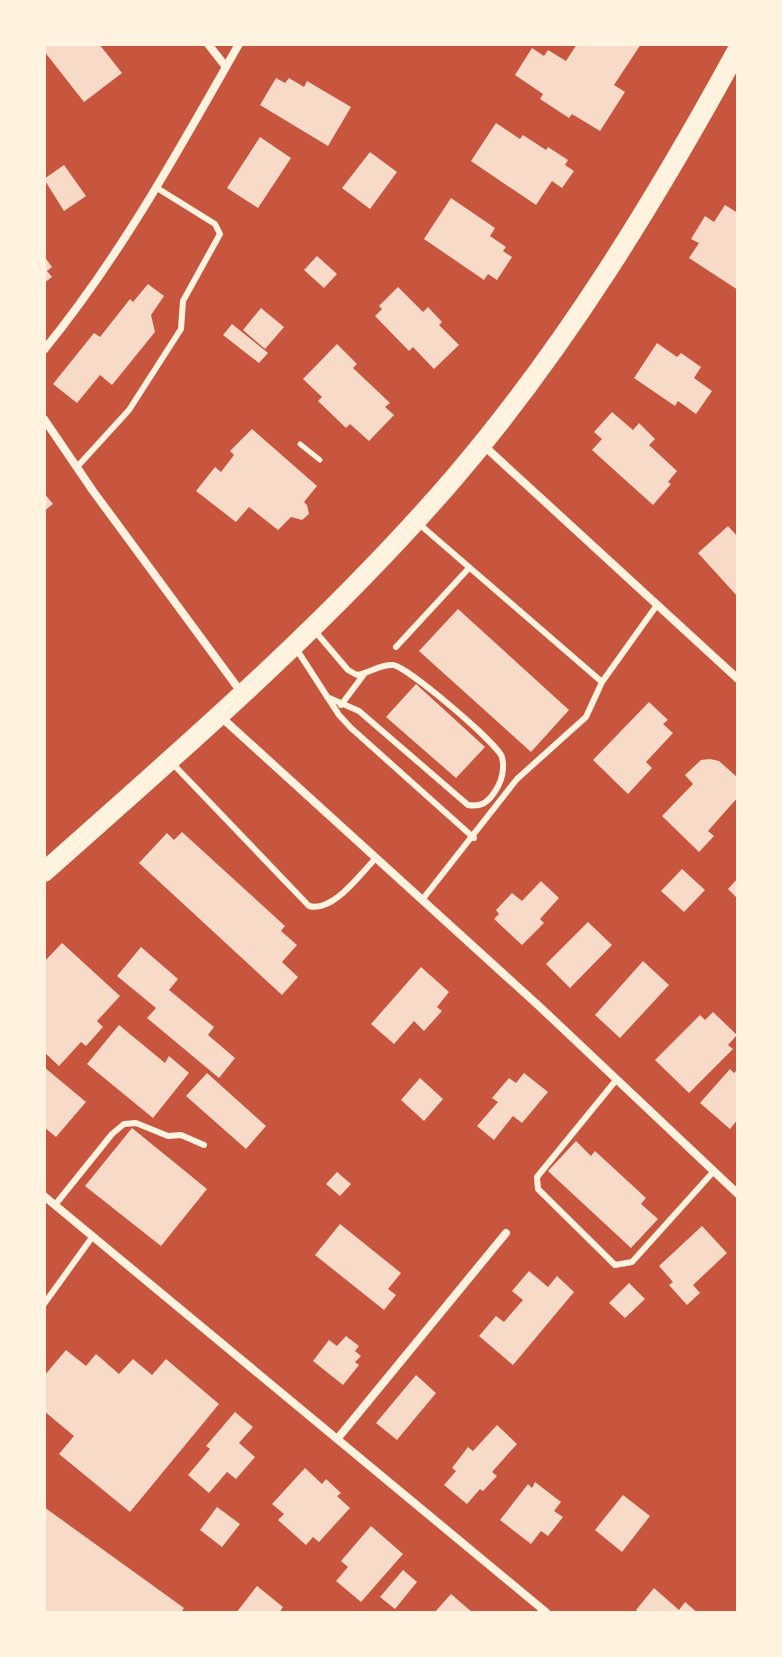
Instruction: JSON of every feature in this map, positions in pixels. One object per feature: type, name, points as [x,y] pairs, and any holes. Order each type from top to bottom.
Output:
[{"type":"main road","points":[[44,872],[295,647],[416,521],[482,444],[545,360],[614,259],[672,168],[738,49]]},
{"type":"street","points":[[208,44],[226,67]]},
{"type":"street","points":[[44,350],[107,269],[239,44]]},
{"type":"street","points":[[44,419],[187,621],[242,693]]},
{"type":"street","points":[[482,444],[738,679]]},
{"type":"street","points":[[219,715],[617,1079],[738,1194]]},
{"type":"street","points":[[44,1196],[547,1613]]},
{"type":"street","points":[[338,1438],[506,1233]]},
{"type":"lane","points":[[77,467],[129,410],[160,364],[181,329],[183,301],[220,234],[215,224],[157,188]]},
{"type":"lane","points":[[416,521],[602,682]]},
{"type":"lane","points":[[396,647],[469,568]]},
{"type":"lane","points":[[422,900],[525,772],[586,717],[602,682],[657,605]]},
{"type":"lane","points":[[313,629],[348,670],[357,675],[394,665],[410,672],[498,750],[503,769],[501,780],[487,803],[468,805],[374,723],[343,703],[327,697]]},
{"type":"lane","points":[[295,647],[336,711],[373,750],[474,838]]},
{"type":"lane","points":[[336,711],[365,673]]},
{"type":"lane","points":[[169,760],[309,906],[319,909],[330,905],[376,858]]},
{"type":"lane","points":[[617,1079],[537,1177],[538,1189],[615,1265],[632,1262],[714,1171]]},
{"type":"lane","points":[[55,1205],[112,1134],[124,1124],[136,1123],[168,1136],[181,1135],[204,1145]]},
{"type":"lane","points":[[44,1304],[93,1236]]},
{"type":"path","points":[[300,444],[320,460]]},
{"type":"building","points":[[44,44],[99,44],[122,73],[84,102],[44,51]]},
{"type":"building","points":[[577,44],[641,44],[614,85],[625,92],[600,131],[572,114],[569,118],[540,99],[543,94],[515,75],[532,48],[544,56],[548,50],[566,61]]},
{"type":"building","points":[[276,78],[285,83],[289,78],[304,87],[307,81],[351,107],[328,146],[260,105]]},
{"type":"building","points":[[496,123],[520,139],[523,135],[568,160],[565,165],[574,171],[562,188],[552,181],[536,205],[471,161]]},
{"type":"building","points":[[260,137],[291,158],[258,208],[227,188]]},
{"type":"building","points":[[370,152],[397,172],[370,209],[342,188]]},
{"type":"building","points":[[64,165],[86,196],[64,211],[44,179]]},
{"type":"building","points":[[451,198],[495,228],[490,236],[506,247],[503,251],[512,257],[497,280],[488,274],[484,280],[424,239]]},
{"type":"building","points":[[725,205],[738,213],[738,290],[689,258],[699,243],[691,239],[705,216],[714,222]]},
{"type":"building","points":[[44,256],[52,267],[47,271],[52,277],[44,283]]},
{"type":"building","points":[[317,256],[337,274],[324,288],[304,270]]},
{"type":"building","points":[[148,284],[164,296],[151,315],[155,332],[112,385],[100,375],[77,403],[53,384],[94,333],[100,337],[130,299],[133,302]]},
{"type":"building","points":[[398,287],[423,312],[428,307],[442,322],[439,325],[459,345],[434,369],[413,347],[409,351],[375,316],[382,309],[379,306]]},
{"type":"building","points":[[261,308],[284,327],[265,349],[243,330]]},
{"type":"building","points":[[232,324],[268,353],[259,363],[223,335]]},
{"type":"building","points":[[657,343],[677,357],[681,353],[701,367],[694,378],[712,391],[696,414],[678,401],[675,406],[634,378]]},
{"type":"building","points":[[337,344],[357,364],[353,368],[390,403],[385,407],[394,415],[369,441],[350,424],[346,428],[318,401],[322,397],[303,379]]},
{"type":"building","points":[[612,412],[633,430],[639,423],[655,439],[649,445],[677,471],[668,482],[671,484],[653,505],[592,450],[602,439],[594,432]]},
{"type":"building","points":[[252,429],[317,486],[304,502],[309,514],[302,520],[291,517],[278,530],[249,507],[236,522],[196,491],[215,467],[221,472],[234,455],[230,451]]},
{"type":"building","points":[[44,493],[53,504],[44,511]]},
{"type":"building","points":[[728,526],[738,537],[738,597],[698,553]]},
{"type":"building","points":[[458,609],[569,710],[531,752],[419,651]]},
{"type":"building","points":[[416,684],[485,747],[456,778],[386,717]]},
{"type":"building","points":[[649,702],[668,720],[663,724],[673,733],[646,762],[652,768],[628,794],[593,760]]},
{"type":"building","points":[[701,760],[719,761],[738,778],[738,797],[708,831],[714,836],[699,852],[662,816],[693,784],[685,775]]},
{"type":"building","points":[[182,832],[285,926],[281,931],[297,945],[282,962],[298,977],[282,995],[139,863],[167,833],[174,840]]},
{"type":"building","points":[[682,869],[705,890],[684,912],[661,891]]},
{"type":"building","points":[[738,878],[738,899],[728,889]]},
{"type":"building","points":[[541,881],[559,898],[540,919],[544,923],[522,945],[494,919],[499,914],[496,910],[512,893],[522,901]]},
{"type":"building","points":[[588,922],[612,945],[570,988],[546,964]]},
{"type":"building","points":[[62,943],[120,996],[97,1021],[103,1027],[86,1046],[81,1042],[59,1066],[44,1052],[44,962]]},
{"type":"building","points":[[141,947],[178,979],[169,990],[214,1027],[208,1035],[235,1058],[219,1078],[147,1018],[156,1008],[117,976]]},
{"type":"building","points":[[643,961],[669,985],[620,1038],[595,1015]]},
{"type":"building","points":[[421,967],[449,992],[437,1007],[442,1011],[424,1031],[414,1021],[394,1044],[371,1024]]},
{"type":"building","points":[[713,1012],[737,1035],[728,1045],[733,1049],[689,1093],[655,1060],[700,1015],[705,1020]]},
{"type":"building","points":[[119,1025],[165,1063],[169,1056],[189,1073],[153,1118],[87,1064]]},
{"type":"building","points":[[44,1067],[86,1102],[56,1137],[44,1127]]},
{"type":"building","points":[[730,1069],[734,1073],[738,1069],[738,1119],[730,1129],[700,1103]]},
{"type":"building","points":[[207,1073],[266,1126],[246,1149],[186,1096]]},
{"type":"building","points":[[524,1073],[548,1092],[522,1123],[513,1116],[494,1140],[477,1126],[498,1102],[492,1098],[509,1078],[516,1083]]},
{"type":"building","points":[[420,1078],[443,1099],[424,1121],[401,1100]]},
{"type":"building","points":[[132,1128],[207,1189],[161,1246],[85,1186]]},
{"type":"building","points":[[576,1141],[591,1156],[595,1151],[646,1198],[641,1204],[658,1219],[631,1248],[548,1171]]},
{"type":"building","points":[[337,1172],[351,1184],[340,1196],[326,1184]]},
{"type":"building","points":[[340,1224],[401,1273],[388,1289],[396,1295],[384,1310],[315,1255]]},
{"type":"building","points":[[702,1226],[727,1253],[693,1285],[700,1293],[687,1305],[669,1285],[673,1282],[659,1266]]},
{"type":"building","points":[[529,1271],[548,1287],[557,1276],[574,1292],[513,1365],[479,1336],[496,1316],[504,1322],[523,1300],[512,1291]]},
{"type":"building","points":[[629,1283],[645,1299],[625,1318],[609,1303]]},
{"type":"building","points":[[346,1336],[359,1346],[355,1351],[361,1356],[355,1362],[359,1365],[343,1385],[313,1361],[329,1340],[337,1346]]},
{"type":"building","points":[[66,1350],[86,1366],[96,1354],[119,1374],[133,1359],[152,1375],[166,1359],[219,1404],[130,1512],[59,1454],[74,1436],[44,1411],[44,1376]]},
{"type":"building","points":[[416,1375],[436,1393],[397,1440],[376,1423]]},
{"type":"building","points":[[235,1412],[253,1427],[239,1443],[255,1457],[236,1479],[227,1472],[209,1493],[188,1475],[210,1449],[206,1446]]},
{"type":"building","points":[[497,1425],[517,1444],[492,1472],[497,1476],[467,1504],[444,1485],[456,1471],[452,1468],[468,1447],[473,1451]]},
{"type":"building","points":[[305,1468],[322,1484],[326,1479],[341,1493],[337,1496],[350,1508],[319,1542],[313,1537],[306,1545],[278,1520],[284,1514],[272,1504]]},
{"type":"building","points":[[535,1482],[561,1502],[554,1511],[563,1517],[548,1536],[541,1531],[531,1544],[500,1520],[528,1484],[532,1488]]},
{"type":"building","points":[[623,1495],[650,1516],[622,1552],[595,1530]]},
{"type":"building","points":[[44,1507],[184,1608],[181,1613],[44,1613]]},
{"type":"building","points":[[217,1507],[240,1524],[222,1547],[200,1530]]},
{"type":"building","points":[[371,1526],[403,1554],[361,1602],[336,1581],[348,1567],[341,1561]]},
{"type":"building","points":[[403,1570],[417,1582],[395,1609],[380,1597]]},
{"type":"building","points":[[257,1586],[283,1607],[279,1613],[236,1613]]},
{"type":"building","points":[[654,1588],[679,1610],[685,1602],[698,1613],[640,1613],[636,1610]]},
{"type":"building","points":[[451,1594],[473,1613],[434,1613]]}]
